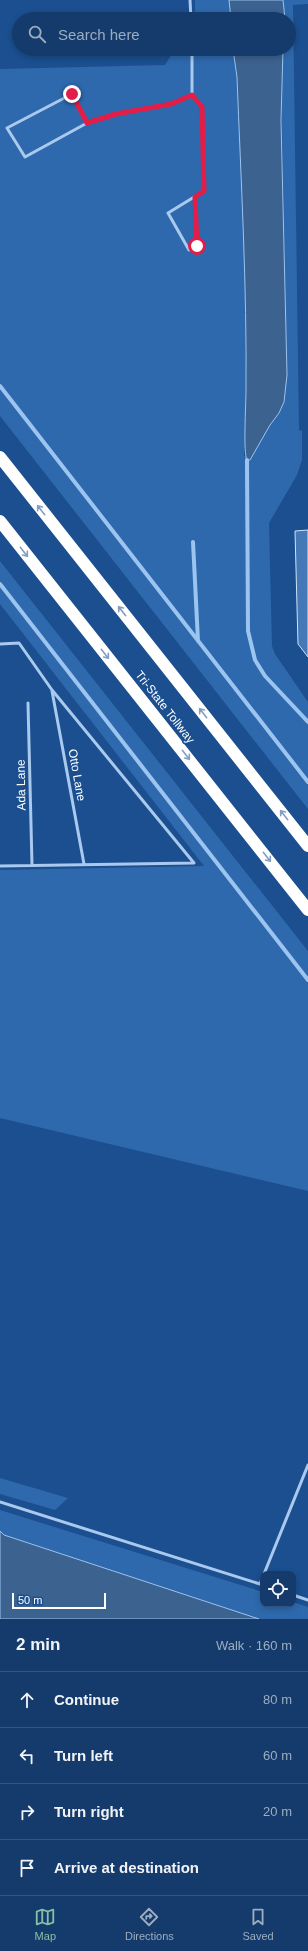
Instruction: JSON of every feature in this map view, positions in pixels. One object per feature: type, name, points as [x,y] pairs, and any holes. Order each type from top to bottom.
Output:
[{"type":"highway","points":[[0,457],[308,846]]},
{"type":"highway","name":"Tri-State Tollway","points":[[0,521],[308,910]]},
{"type":"lane","points":[[190,0],[191,12]]},
{"type":"lane","points":[[192,56],[192,95],[202,107],[204,191],[168,213],[188,250],[197,246],[195,197]]},
{"type":"lane","points":[[87,123],[72,94],[7,128],[25,157],[87,123],[116,114],[171,104],[192,95]]},
{"type":"lane","points":[[0,644],[19,643],[52,690],[194,862],[0,866]]},
{"type":"lane","name":"Otto Lane","points":[[52,690],[84,864]]},
{"type":"lane","name":"Ada Lane","points":[[28,703],[32,866]]},
{"type":"lane","points":[[265,1571],[307,1472],[308,1466]]},
{"type":"lane","points":[[0,1502],[260,1584]]},
{"type":"lane","points":[[296,1596],[308,1600]]},
{"type":"shaded area","points":[[195,0],[229,0],[230,12],[195,12]]},
{"type":"shaded area","points":[[229,0],[283,0],[284,12],[230,12]]},
{"type":"shaded area","points":[[283,0],[308,0],[308,4],[293,5],[293,12],[284,12]]},
{"type":"shaded area","points":[[171,56],[234,56],[237,77],[247,299],[246,428],[244,456],[252,456],[270,425],[279,413],[284,402],[287,375],[281,77],[282,56],[294,56],[299,430],[302,431],[302,460],[297,475],[269,523],[272,646],[275,654],[308,702],[308,809],[0,416],[0,69],[165,65]]},
{"type":"shaded area","points":[[234,56],[283,56],[281,120],[287,375],[284,402],[279,413],[270,425],[250,460],[247,460],[245,448],[245,273],[237,77]]},
{"type":"shaded area","points":[[0,561],[308,951],[308,1191],[0,1118],[0,870],[204,866],[0,604]]},
{"type":"shaded area","points":[[0,1478],[68,1498],[55,1510],[0,1494]]},
{"type":"shaded area","points":[[0,1510],[260,1591],[260,1607],[296,1607],[296,1603],[308,1607],[308,1619],[259,1619],[4,1535],[0,1531]]},
{"type":"shaded area","points":[[0,1531],[4,1535],[259,1619],[0,1619]]},
{"type":"building","points":[[308,530],[308,657],[298,644],[295,531]]},
{"type":"waterway","points":[[0,386],[308,782]]},
{"type":"waterway","points":[[247,460],[248,631],[255,660],[265,676],[308,722]]},
{"type":"waterway","points":[[193,542],[198,641]]},
{"type":"waterway","points":[[0,584],[308,980]]},
{"type":"route","points":[[72,94],[87,123],[116,114],[171,104],[192,95],[202,107],[204,191],[195,197],[197,246]]}]
